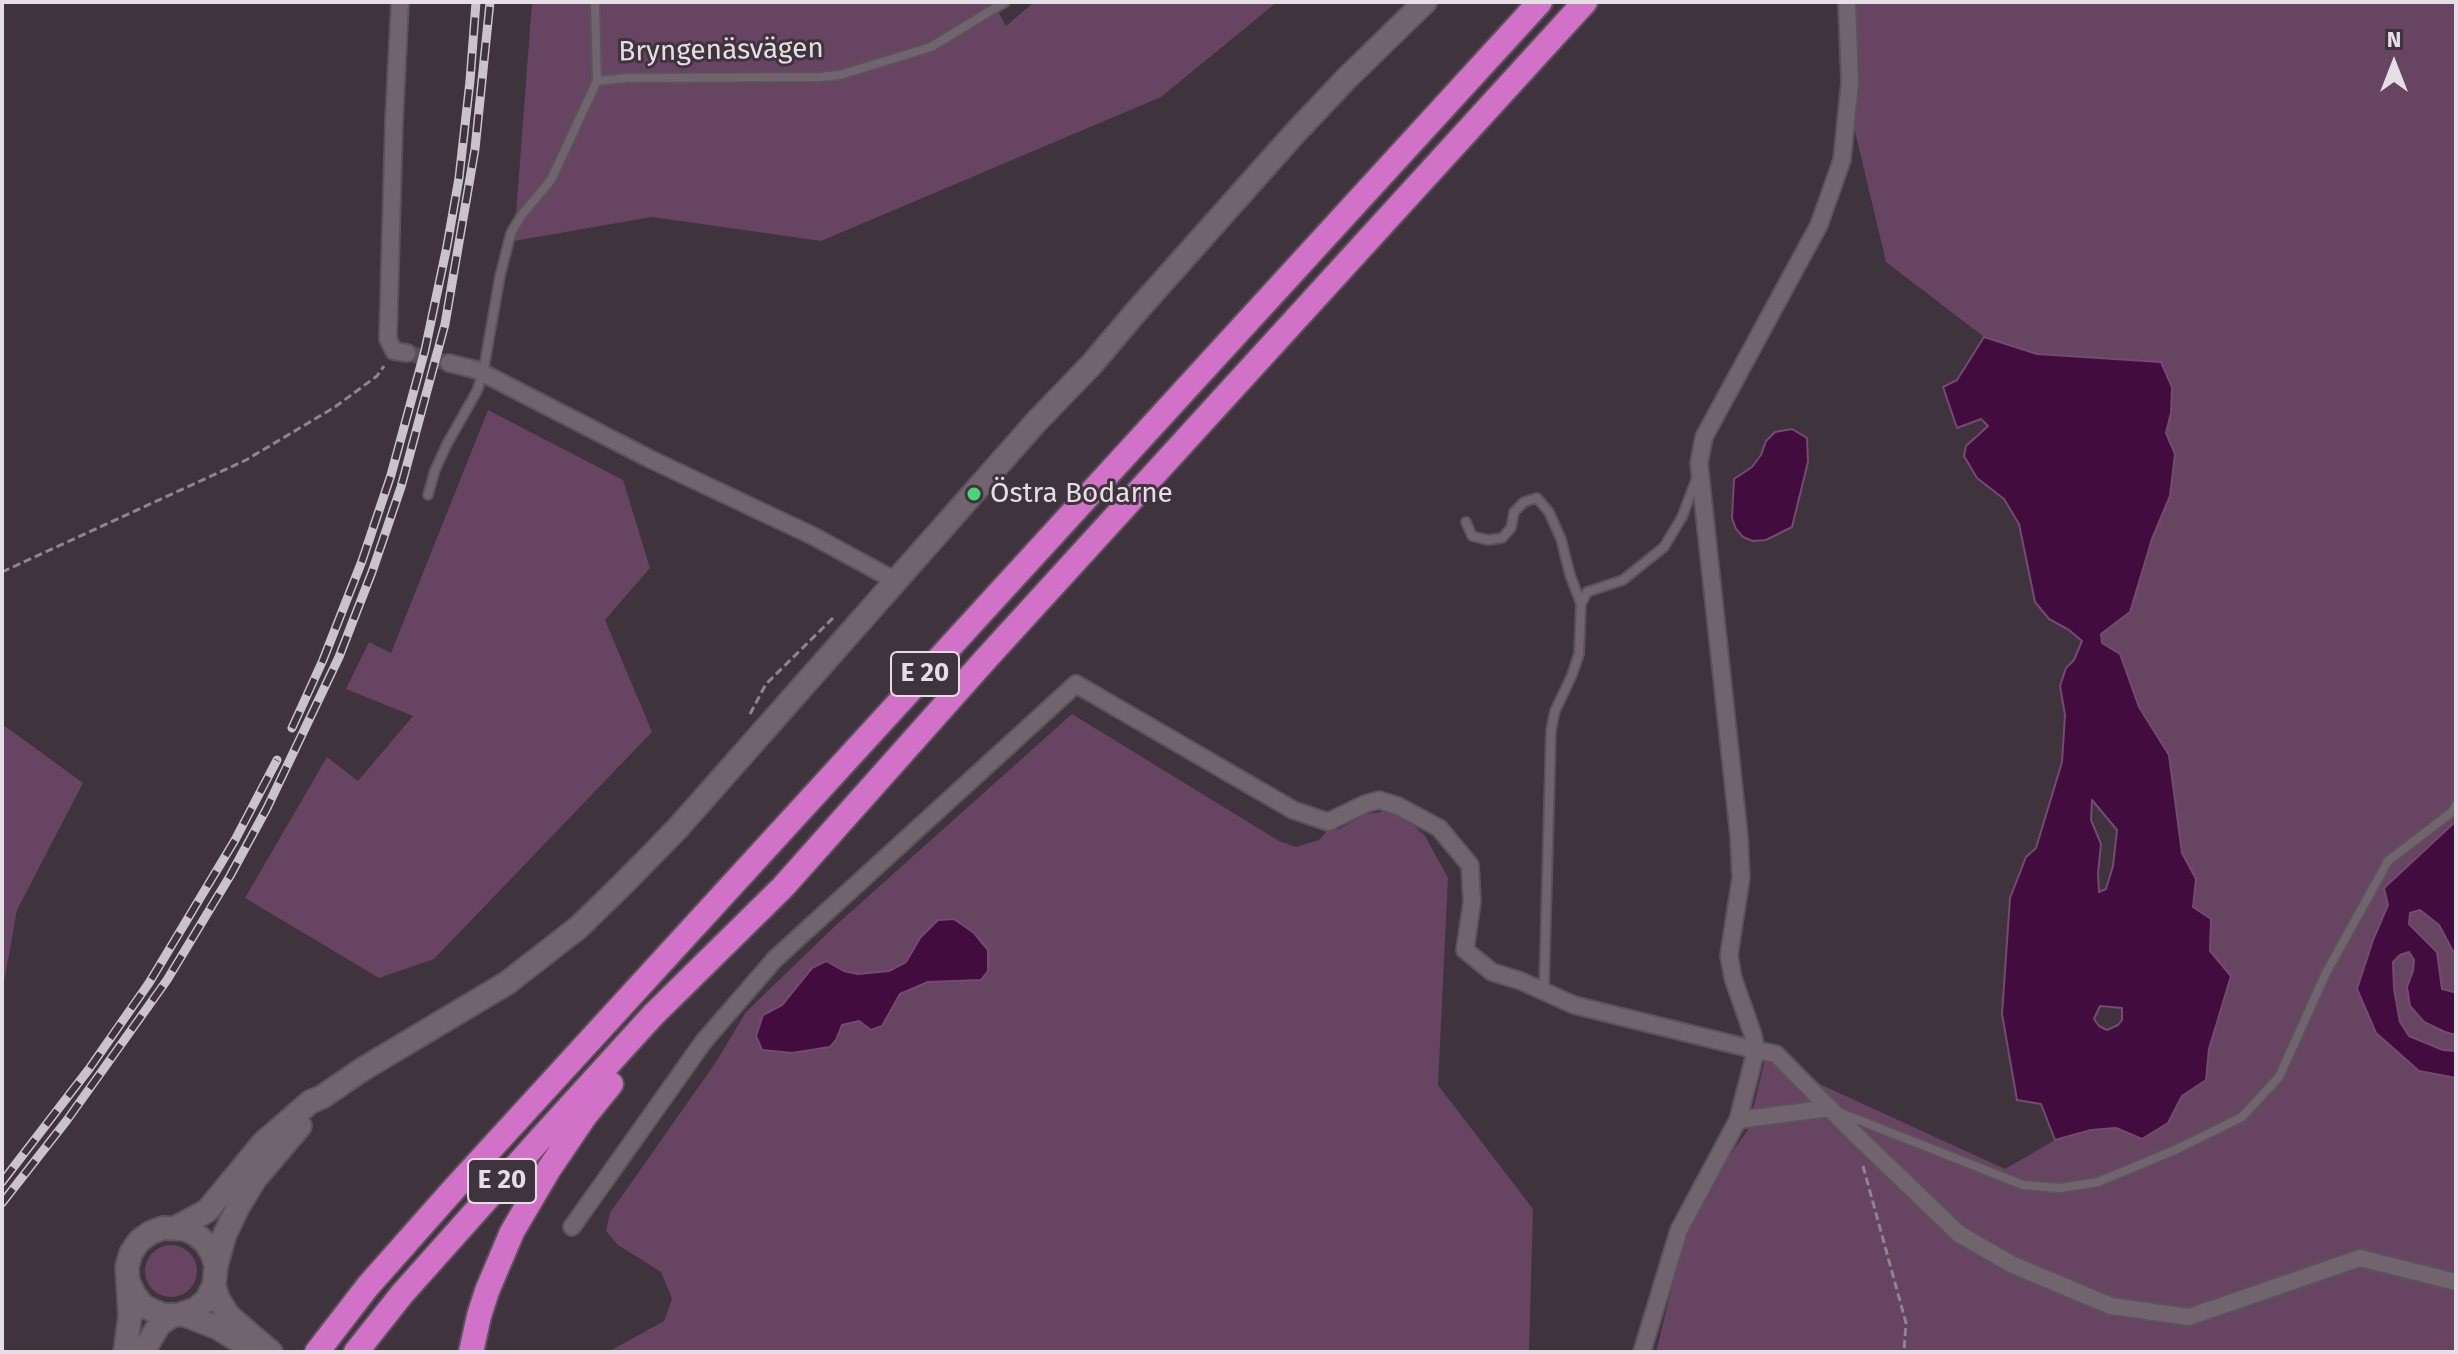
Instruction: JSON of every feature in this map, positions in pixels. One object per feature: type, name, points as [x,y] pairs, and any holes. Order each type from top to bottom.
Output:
[{"type":"highway","name":"E 20","points":[[317,1352],[368,1286],[453,1190],[1540,2]]},
{"type":"highway","name":"E 20","points":[[356,1352],[469,1217],[653,1015],[783,887],[984,661],[1585,2]]},
{"type":"highway","points":[[471,1352],[487,1291],[512,1232],[585,1116],[632,1059],[653,1015]]},
{"type":"street","points":[[400,2],[388,339],[400,352]]},
{"type":"street","points":[[125,1352],[130,1316],[129,1259],[139,1241],[157,1230],[177,1227],[207,1211],[263,1143],[300,1109],[507,983],[579,927],[677,829],[1295,133],[1425,2]]},
{"type":"street","points":[[1642,1352],[1679,1230],[1738,1120],[1756,1050],[1733,978],[1729,955],[1741,878],[1739,836],[1699,469],[1704,437],[1819,225],[1842,160],[1850,82],[1847,2]]},
{"type":"street","points":[[449,363],[483,373],[650,459],[813,536],[896,581]]},
{"type":"street","points":[[572,1227],[704,1041],[775,959],[1076,684],[1293,810],[1328,822],[1379,800],[1398,806],[1439,828],[1470,865],[1472,902],[1465,950],[1492,972],[1521,981],[1574,1005],[1776,1054],[1959,1234],[2013,1265],[2111,1306],[2189,1317],[2360,1258],[2456,1282]]},
{"type":"street","points":[[143,1352],[159,1325],[202,1304],[215,1276],[225,1234],[238,1207],[255,1179],[318,1107],[322,1097]]},
{"type":"street","points":[[1738,1120],[1830,1108]]},
{"type":"street","points":[[177,1227],[190,1231],[205,1242],[212,1253],[218,1299],[229,1316],[261,1350]]},
{"type":"street","points":[[128,1281],[143,1306],[156,1313],[176,1315],[218,1328],[261,1350]]},
{"type":"lane","points":[[595,2],[597,81]]},
{"type":"lane","name":"Bryngenäsvägen","points":[[428,495],[435,470],[477,391],[483,373],[511,233],[551,180],[597,81],[840,75],[931,47],[1005,2]]},
{"type":"lane","points":[[1581,604],[1587,592],[1623,580],[1664,547],[1682,517],[1699,469]]},
{"type":"lane","points":[[1466,522],[1472,536],[1488,540],[1502,538],[1511,528],[1514,512],[1524,502],[1537,498],[1549,512],[1561,539],[1581,604],[1579,654],[1555,711],[1551,730],[1544,991]]},
{"type":"lane","points":[[1830,1108],[2023,1185],[2060,1188],[2098,1182],[2175,1150],[2242,1117],[2279,1077],[2326,973],[2388,861],[2452,812],[2456,805]]},
{"type":"path","points":[[2,572],[246,460],[346,399],[377,376],[400,352]]},
{"type":"path","points":[[748,719],[766,684],[838,614]]},
{"type":"path","points":[[1854,1133],[1906,1323],[1904,1352]]},
{"type":"shaded area","points":[[532,2],[993,2],[1006,26],[1034,2],[1277,2],[1161,97],[821,241],[652,217],[514,241]]},
{"type":"shaded area","points":[[1857,2],[2456,2],[2456,821],[2421,852],[2388,905],[2357,989],[2419,1071],[2456,1078],[2456,1352],[1656,1352],[1685,1234],[1713,1178],[1748,1130],[1765,1059],[2005,1169],[2055,1140],[2091,1130],[2116,1128],[2142,1139],[2168,1123],[2182,1096],[2206,1080],[2209,1049],[2227,993],[2210,951],[2211,919],[2193,907],[2196,879],[2182,853],[2169,755],[2139,707],[2120,654],[2102,643],[2101,633],[2130,612],[2152,539],[2170,496],[2175,454],[2166,433],[2172,387],[2161,362],[2037,354],[1984,337],[1886,262],[1848,102],[1845,46]]},
{"type":"shaded area","points":[[1984,337],[2037,354],[2161,362],[2172,387],[2166,433],[2175,454],[2170,496],[2152,539],[2130,612],[2101,634],[2102,643],[2120,654],[2139,707],[2169,755],[2182,853],[2196,879],[2193,907],[2211,919],[2210,951],[2231,976],[2209,1049],[2206,1080],[2182,1096],[2168,1123],[2142,1139],[2116,1128],[2091,1130],[2055,1140],[2041,1104],[2017,1100],[2002,1014],[2010,898],[2026,857],[2036,848],[2062,762],[2065,715],[2060,686],[2066,668],[2074,660],[2082,641],[2049,619],[2035,602],[2019,524],[2004,499],[1977,478],[1964,456],[1966,446],[1988,426],[1981,419],[1957,428],[1943,387],[1957,380]],"holes":[[[2092,800],[2117,830],[2113,866],[2106,889],[2099,892],[2101,844],[2091,820]],[[2100,1006],[2122,1008],[2122,1020],[2118,1025],[2107,1030],[2099,1026],[2094,1019]]]},
{"type":"shaded area","points":[[488,410],[623,480],[650,568],[605,620],[652,732],[434,959],[379,978],[245,898],[327,757],[358,781],[413,716],[346,689],[369,642],[391,653]]},
{"type":"shaded area","points":[[1792,429],[1807,438],[1808,462],[1792,527],[1766,540],[1753,541],[1743,537],[1732,518],[1734,479],[1752,467],[1766,441],[1775,432]]},
{"type":"shaded area","points":[[1072,714],[1279,841],[1296,847],[1319,840],[1329,829],[1339,829],[1366,814],[1388,811],[1404,816],[1425,836],[1448,878],[1438,1085],[1533,1209],[1529,1352],[608,1352],[664,1321],[672,1299],[661,1272],[618,1245],[606,1231],[610,1213],[716,1062],[746,1012],[835,926]],"holes":[[[920,938],[956,982],[928,982],[900,994],[882,1026],[859,1020],[841,1025],[836,1040],[763,1015],[844,971],[858,974],[889,971],[906,962]]]},
{"type":"shaded area","points":[[2,724],[83,783],[17,910],[2,993]]},
{"type":"shaded area","points":[[2456,821],[2456,957],[2439,925],[2420,910],[2410,913],[2409,924],[2437,952],[2442,989],[2456,990],[2456,1035],[2424,1022],[2410,1006],[2407,987],[2414,960],[2409,952],[2393,962],[2400,1022],[2409,1036],[2443,1050],[2456,1051],[2456,1078],[2419,1071],[2376,1033],[2357,989],[2388,905],[2384,888]]},
{"type":"shaded area","points":[[2420,910],[2439,925],[2456,957],[2455,992],[2442,989],[2437,952],[2409,924],[2410,913]]},
{"type":"shaded area","points":[[954,919],[974,933],[988,950],[988,971],[981,980],[928,982],[900,994],[882,1026],[871,1030],[859,1021],[842,1025],[830,1047],[792,1053],[762,1050],[756,1036],[763,1015],[782,1005],[812,968],[826,961],[844,971],[858,974],[889,971],[906,962],[920,938],[938,920]]},
{"type":"shaded area","points":[[2409,952],[2414,960],[2407,987],[2445,1032],[2456,1035],[2456,1051],[2443,1050],[2409,1036],[2400,1022],[2393,962]]},
{"type":"shaded area","points":[[171,1245],[189,1253],[197,1271],[189,1289],[171,1297],[153,1289],[145,1271],[153,1253]]},
{"type":"tunnel","points":[[407,353],[449,363]]},
{"type":"railway","points":[[292,728],[362,561],[391,475],[425,350],[459,178],[476,2]]},
{"type":"railway","points":[[2,1203],[67,1120],[167,980],[267,808],[339,657],[401,487],[445,324],[475,149],[490,2]]},
{"type":"railway","points":[[2,1182],[89,1069],[149,983],[235,840],[277,760]]},
{"type":"place","name":"Östra Bodarne","points":[[974,494]]}]
